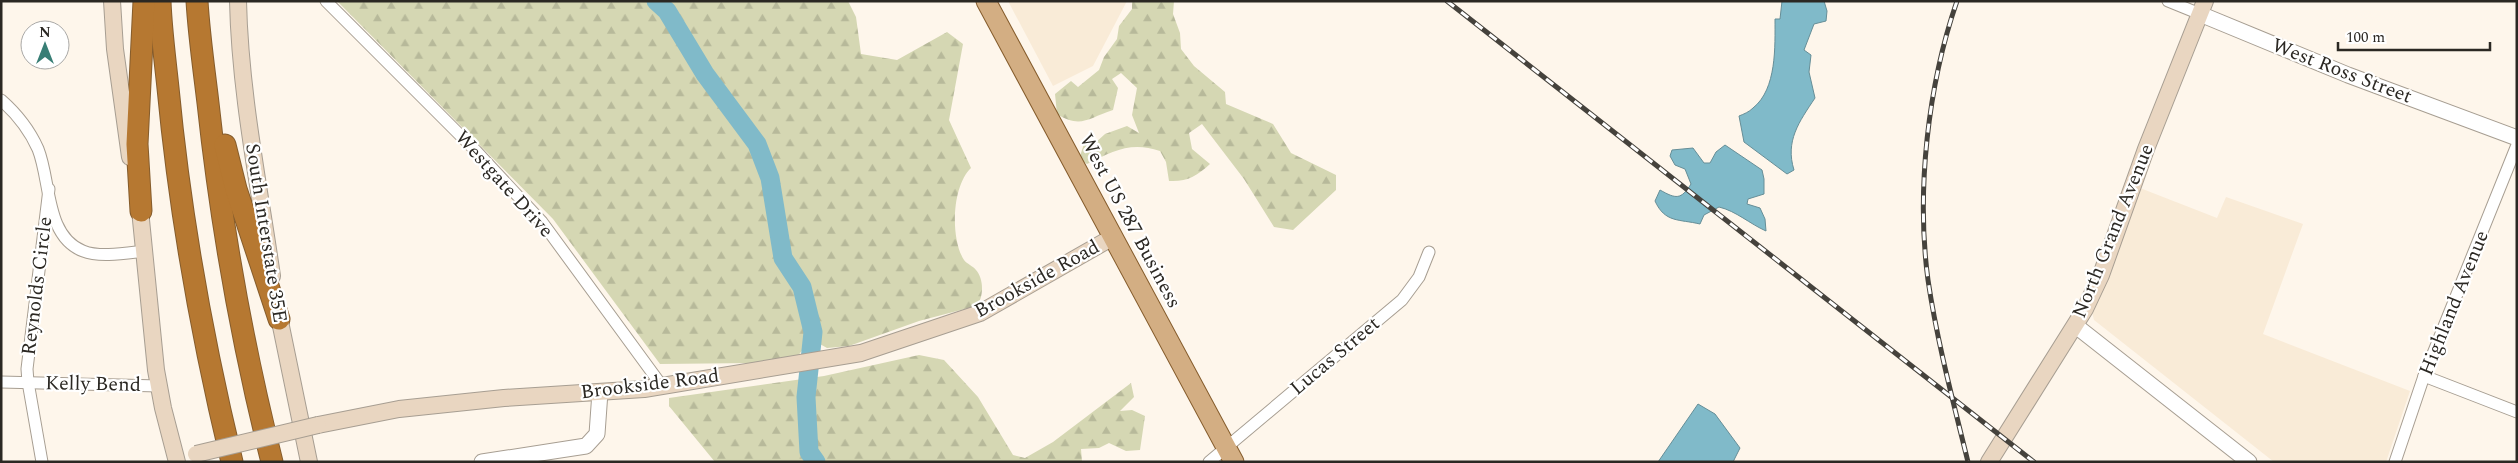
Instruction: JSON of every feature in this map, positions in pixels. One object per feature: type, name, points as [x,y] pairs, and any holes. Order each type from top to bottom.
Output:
[{"type":"highway","points":[[141,211],[137,144],[144,1]]},
{"type":"highway","points":[[160,1],[176,169],[187,243],[213,382],[232,462]]},
{"type":"highway","points":[[197,6],[209,38],[228,161],[279,319]]},
{"type":"highway","points":[[197,6],[213,148],[231,274],[244,345],[272,462]]},
{"type":"main road","points":[[112,1],[115,49],[131,171],[141,211],[159,386],[173,461]]},
{"type":"main road","name":"South Interstate 35E","points":[[238,1],[239,29],[256,172],[279,319],[309,462]]},
{"type":"main road","name":"West US 287 Business","points":[[986,1],[1230,455]]},
{"type":"main road","name":"North Grand Avenue","points":[[1992,460],[2076,326],[2100,275],[2146,149],[2203,8]]},
{"type":"main road","name":"Brookside Road","points":[[173,461],[318,425],[399,409],[504,398],[662,386],[882,347],[980,313],[1113,237]]},
{"type":"street","name":"Westgate Drive","points":[[326,1],[462,137],[542,222],[662,386]]},
{"type":"street","name":"West Ross Street","points":[[2168,1],[2203,8],[2348,75],[2517,138]]},
{"type":"street","name":"Reynolds Circle","points":[[1,100],[21,119],[30,132],[43,163],[54,217],[59,229],[70,242],[83,251],[95,253],[145,250]]},
{"type":"street","name":"Highland Avenue","points":[[2395,462],[2424,376],[2517,145]]},
{"type":"street","name":"Reynolds Circle","points":[[28,382],[30,334],[49,189]]},
{"type":"street","name":"Lucas Street","points":[[1209,462],[1230,455],[1402,300],[1419,277],[1429,252]]},
{"type":"street","points":[[2076,326],[2249,462]]},
{"type":"street","points":[[2424,376],[2517,412]]},
{"type":"street","points":[[1,382],[28,382],[42,462]]},
{"type":"street","name":"Kelly Bend","points":[[28,382],[159,386]]},
{"type":"street","points":[[482,462],[586,446],[597,434],[600,392]]},
{"type":"shaded area","points":[[1008,1],[1127,1],[1093,66],[1053,86]]},
{"type":"shaded area","points":[[2140,188],[2217,218],[2226,197],[2303,224],[2263,334],[2410,391],[2386,462],[2274,462],[2094,320],[2092,312]]},
{"type":"green space","points":[[337,1],[848,1],[856,17],[861,54],[897,60],[947,32],[963,44],[949,120],[971,168],[960,187],[955,212],[955,226],[964,260],[975,269],[981,278],[982,293],[979,303],[976,306],[919,321],[849,346],[827,348],[811,339],[797,357],[754,363],[660,364],[553,219]]},
{"type":"green space","points":[[1132,1],[1174,1],[1173,14],[1180,33],[1181,49],[1194,66],[1225,92],[1226,104],[1273,124],[1291,153],[1336,175],[1336,190],[1293,230],[1274,227],[1244,179],[1202,124],[1189,133],[1192,149],[1210,164],[1201,172],[1186,179],[1169,181],[1166,162],[1160,151],[1150,148],[1131,147],[1122,149],[1087,164],[1079,159],[1084,144],[1094,144],[1105,134],[1127,126],[1139,133],[1132,115],[1137,88],[1121,73],[1112,79],[1118,88],[1113,110],[1085,121],[1072,121],[1057,114],[1055,94],[1071,81],[1078,87],[1099,70],[1104,57],[1117,39],[1119,26],[1132,9]]},
{"type":"green space","points":[[919,355],[944,360],[978,397],[1013,455],[1025,458],[1053,442],[1131,383],[1134,397],[1120,411],[1132,410],[1145,416],[1140,450],[1126,451],[1109,443],[1099,448],[1081,449],[1082,462],[715,462],[669,406],[669,398],[824,376]]},
{"type":"water","points":[[1782,1],[1824,1],[1827,11],[1826,21],[1814,24],[1804,50],[1811,55],[1809,72],[1815,98],[1795,132],[1791,150],[1794,170],[1787,174],[1744,142],[1739,116],[1753,108],[1767,90],[1773,66],[1775,19],[1780,19]]},
{"type":"water","points":[[1725,145],[1762,170],[1764,194],[1748,199],[1747,204],[1760,208],[1765,219],[1766,231],[1731,211],[1719,207],[1704,215],[1700,224],[1673,219],[1663,213],[1655,201],[1660,190],[1670,195],[1678,196],[1684,193],[1691,184],[1685,169],[1675,165],[1670,156],[1672,150],[1693,148],[1704,163],[1710,163],[1716,152]]},
{"type":"water","points":[[1698,404],[1715,414],[1740,448],[1733,462],[1658,462]]},
{"type":"waterway","points":[[656,1],[667,11],[705,74],[757,144],[770,178],[783,258],[802,287],[813,332],[806,397],[809,452],[816,462]]},
{"type":"railway","points":[[1447,1],[2034,462]]},
{"type":"railway","points":[[1957,1],[1947,33],[1932,103],[1927,139],[1923,211],[1928,280],[1936,326],[1968,462]]}]
